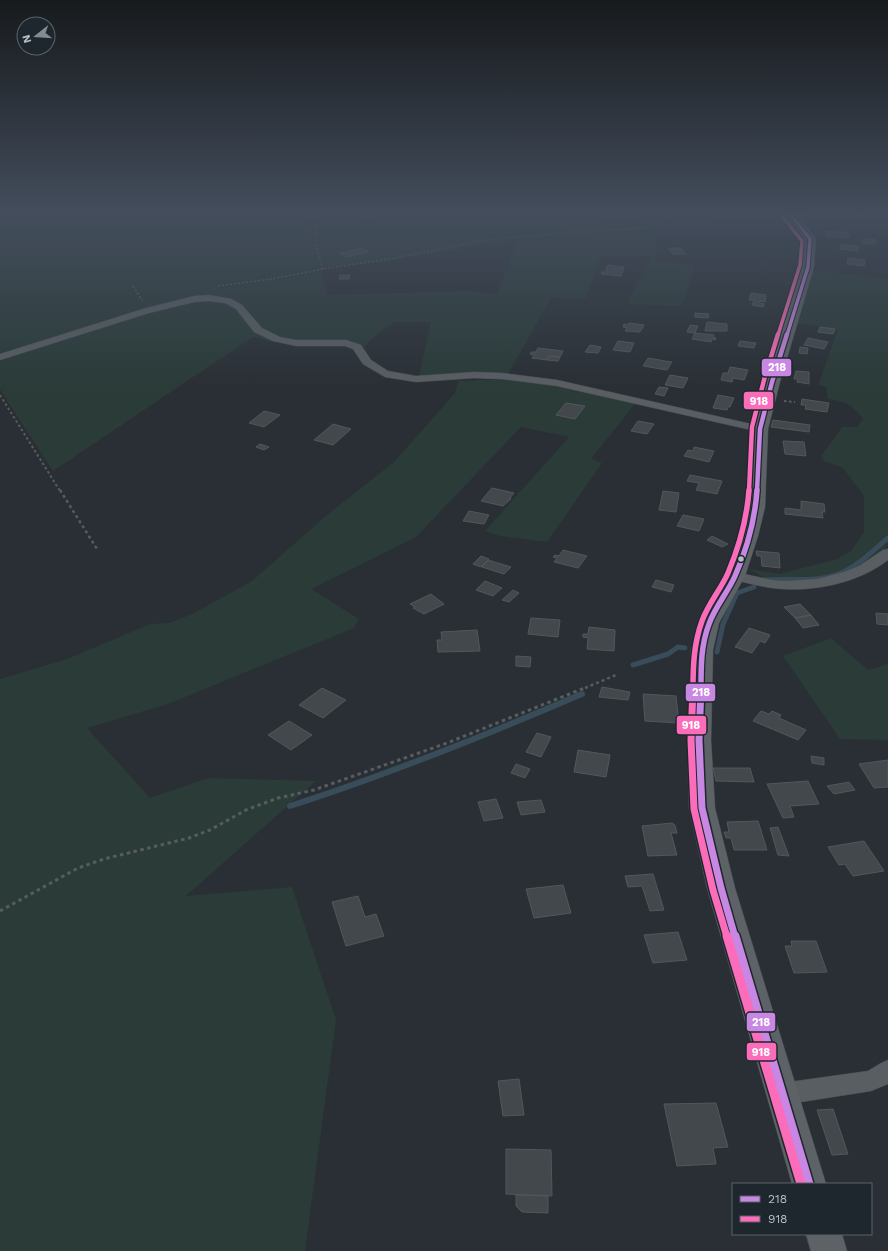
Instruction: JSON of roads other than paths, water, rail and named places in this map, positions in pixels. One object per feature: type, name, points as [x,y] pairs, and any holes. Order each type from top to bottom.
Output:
[{"type":"street","points":[[807,269],[772,382],[760,429],[756,507],[749,536],[735,576],[709,623],[702,650],[699,740],[702,808],[721,888],[809,1183]]},
{"type":"street","points":[[0,357],[158,308],[194,299],[213,298],[228,301],[239,307],[258,330],[277,339],[296,343],[346,343],[357,347],[366,362],[385,374],[416,379],[474,375],[502,376],[557,383],[760,429]]},
{"type":"street","points":[[735,576],[772,584],[788,585],[842,578],[867,568],[888,553]]},
{"type":"street","points":[[782,1094],[871,1081],[886,1073],[888,1070]]},
{"type":"street","points":[[824,1235],[829,1251]]},
{"type":"waterway","points":[[765,580],[813,579],[841,573],[854,566],[888,538]]},
{"type":"waterway","points":[[717,652],[723,624],[737,593],[754,587]]},
{"type":"waterway","points":[[633,665],[668,654],[678,647],[685,648]]},
{"type":"waterway","points":[[290,806],[364,781],[438,753],[582,694]]}]
